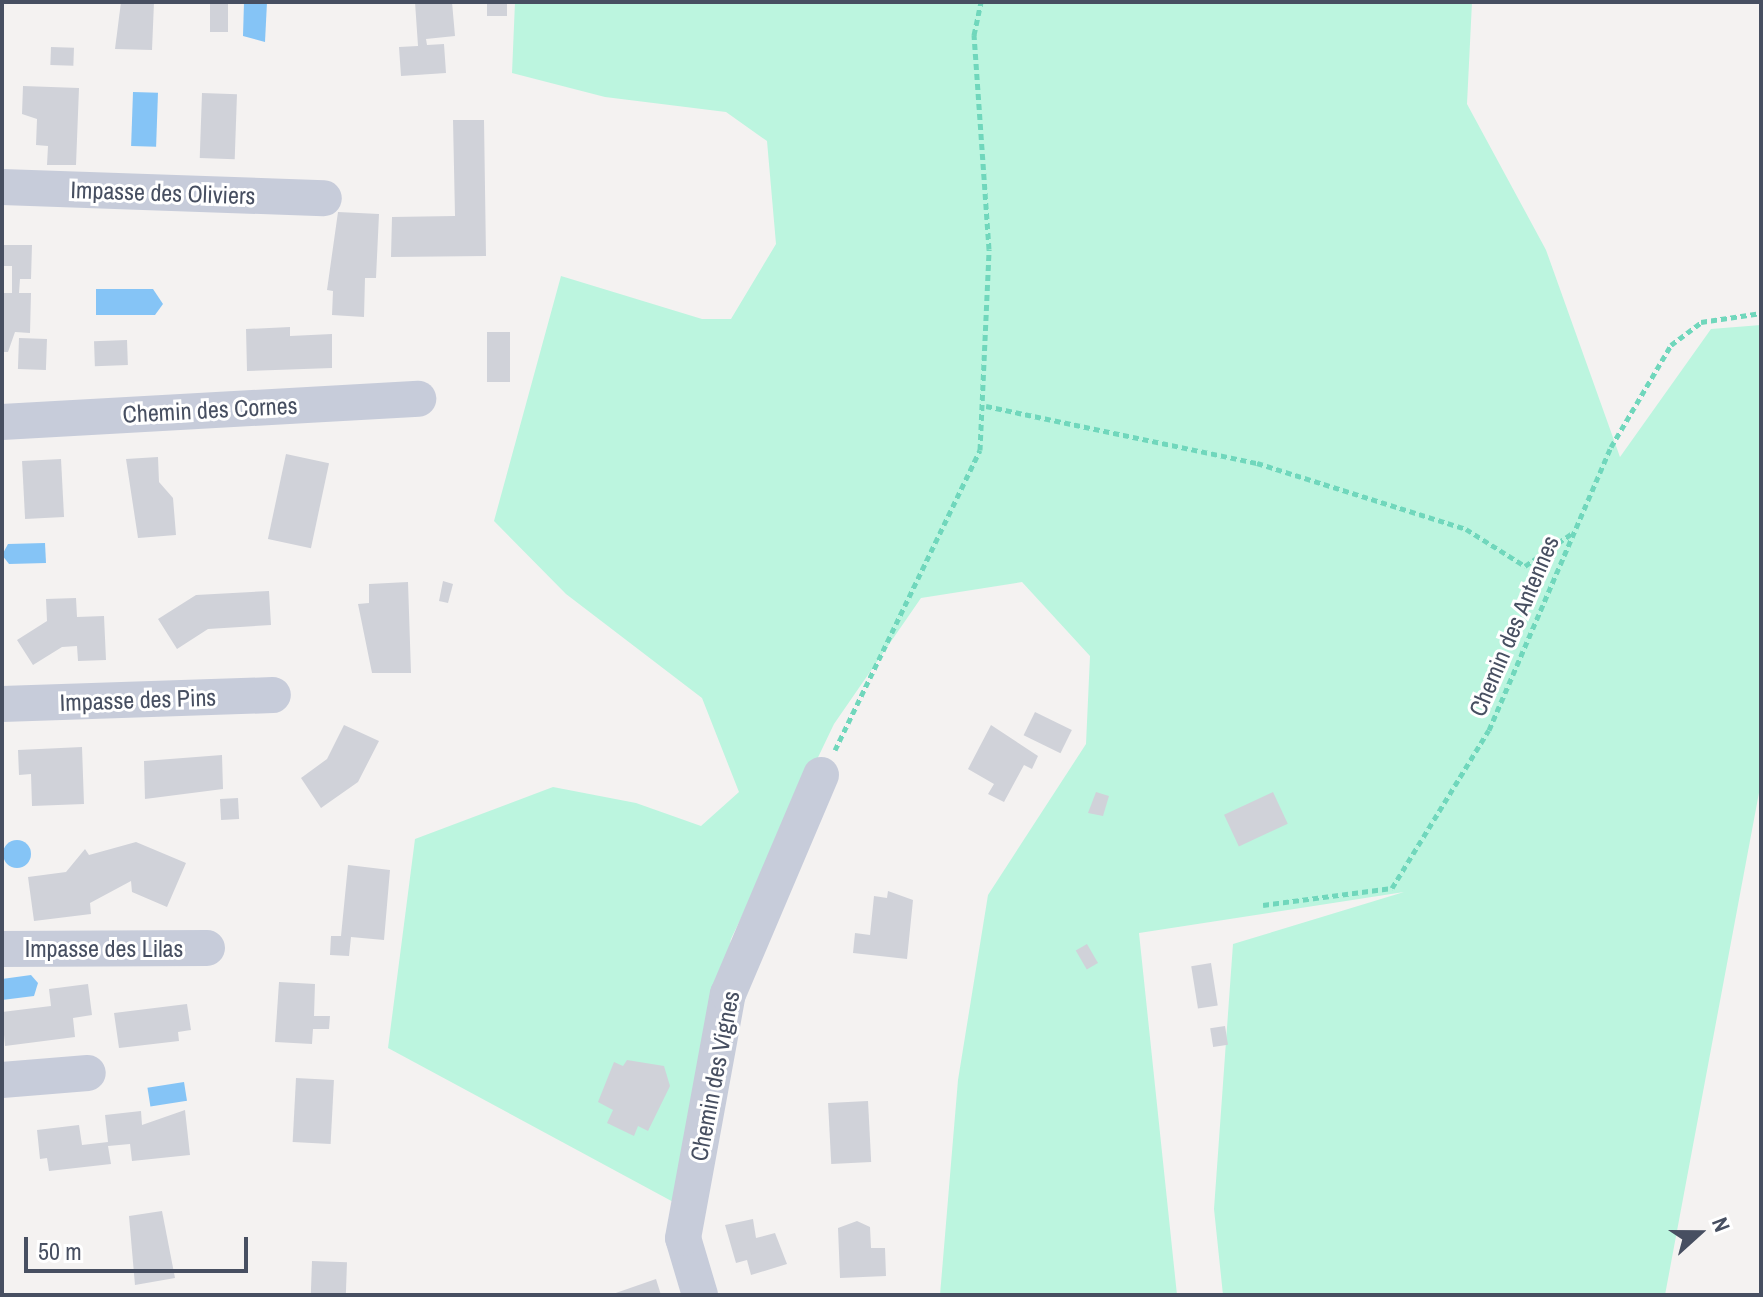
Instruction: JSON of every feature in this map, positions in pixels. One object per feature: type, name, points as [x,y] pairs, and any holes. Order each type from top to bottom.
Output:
[{"type":"street","name":"Impasse des Oliviers","points":[[2,187],[324,198]]},
{"type":"street","name":"Chemin des Cornes","points":[[2,422],[418,399]]},
{"type":"street","name":"Impasse des Pins","points":[[2,704],[273,695]]},
{"type":"street","name":"Chemin des Vignes","points":[[700,1295],[683,1238],[728,994],[821,775]]},
{"type":"street","name":"Impasse des Lilas","points":[[2,949],[207,948]]},
{"type":"street","points":[[2,1080],[88,1073]]},
{"type":"path","points":[[821,775],[936,554],[980,450],[986,406],[989,249],[974,35],[981,2]]},
{"type":"path","name":"Chemin des Antennes","points":[[1263,905],[1392,888],[1489,730],[1611,447],[1671,345],[1701,322],[1761,313]]},
{"type":"path","points":[[986,406],[1283,471],[1466,529],[1525,566],[1575,531]]},
{"type":"green space","points":[[515,2],[1472,2],[1467,104],[1546,250],[1620,457],[1711,329],[1761,325],[1761,782],[1665,1295],[1223,1295],[1214,1209],[1233,944],[1404,892],[1139,933],[1177,1295],[940,1295],[958,1080],[988,895],[1086,744],[1090,656],[1022,582],[921,598],[834,724],[731,939],[677,1204],[388,1048],[415,839],[553,787],[636,803],[701,826],[739,792],[702,698],[566,594],[494,521],[561,276],[702,319],[731,319],[776,244],[767,141],[726,112],[605,97],[512,73]]},
{"type":"water","points":[[244,2],[267,2],[265,42],[243,36]]},
{"type":"water","points":[[133,92],[158,93],[156,147],[131,146]]},
{"type":"water","points":[[96,289],[153,289],[163,304],[155,315],[96,315]]},
{"type":"water","points":[[45,543],[46,563],[9,564],[2,555],[8,544]]},
{"type":"water","points":[[17,840],[27,844],[31,854],[27,864],[17,868],[7,864],[3,854],[7,844]]},
{"type":"water","points":[[31,975],[38,983],[34,996],[2,1000],[2,979]]},
{"type":"water","points":[[184,1082],[187,1101],[150,1107],[147,1088]]},
{"type":"building","points":[[121,2],[154,2],[152,50],[115,49]]},
{"type":"building","points":[[210,2],[228,2],[228,32],[210,32]]},
{"type":"building","points":[[415,2],[452,2],[455,36],[426,39],[427,45],[444,44],[446,73],[401,76],[399,47],[418,46]]},
{"type":"building","points":[[487,2],[507,2],[507,16],[487,16]]},
{"type":"building","points":[[51,47],[74,48],[73,66],[50,65]]},
{"type":"building","points":[[23,86],[79,88],[76,165],[47,165],[48,146],[36,145],[37,119],[22,114]]},
{"type":"building","points":[[202,93],[237,94],[235,159],[200,158]]},
{"type":"building","points":[[453,120],[484,120],[486,256],[391,257],[392,217],[455,216]]},
{"type":"building","points":[[338,212],[379,214],[376,278],[365,278],[364,317],[332,315],[333,291],[327,290]]},
{"type":"building","points":[[2,245],[32,245],[31,279],[20,279],[19,293],[31,293],[30,333],[15,332],[8,352],[2,352],[2,293],[12,293],[12,266],[2,266]]},
{"type":"building","points":[[290,327],[290,336],[332,334],[332,368],[247,371],[246,329]]},
{"type":"building","points":[[487,332],[510,332],[510,382],[487,382]]},
{"type":"building","points":[[19,338],[47,339],[46,370],[18,369]]},
{"type":"building","points":[[127,340],[128,365],[95,366],[94,341]]},
{"type":"building","points":[[286,454],[329,463],[311,548],[268,539]]},
{"type":"building","points":[[158,457],[159,482],[173,498],[176,535],[138,538],[126,459]]},
{"type":"building","points":[[61,459],[64,517],[25,519],[22,461]]},
{"type":"building","points":[[443,581],[453,584],[448,603],[439,601]]},
{"type":"building","points":[[408,582],[411,673],[372,673],[358,604],[369,603],[369,584]]},
{"type":"building","points":[[269,591],[271,625],[208,629],[177,649],[158,619],[196,595]]},
{"type":"building","points":[[76,598],[77,617],[104,616],[106,660],[78,661],[77,646],[62,647],[33,665],[17,640],[47,621],[46,599]]},
{"type":"building","points":[[1035,712],[1072,730],[1060,753],[1024,735]]},
{"type":"building","points":[[344,725],[379,741],[358,782],[321,808],[301,778],[327,759]]},
{"type":"building","points":[[991,725],[1038,756],[1032,769],[1024,765],[1004,802],[988,794],[994,784],[968,769]]},
{"type":"building","points":[[82,747],[84,804],[32,806],[31,774],[19,775],[18,750]]},
{"type":"building","points":[[222,755],[223,789],[145,799],[144,761]]},
{"type":"building","points":[[1096,792],[1109,796],[1103,816],[1088,813]]},
{"type":"building","points":[[1273,792],[1288,824],[1239,847],[1224,815]]},
{"type":"building","points":[[238,798],[239,819],[221,820],[220,799]]},
{"type":"building","points":[[136,842],[186,863],[167,907],[132,892],[131,881],[90,903],[91,914],[34,921],[28,877],[66,872],[85,849],[89,855]]},
{"type":"building","points":[[348,865],[390,870],[384,940],[351,937],[349,956],[330,955],[331,936],[341,936]]},
{"type":"building","points":[[888,891],[913,900],[907,959],[853,953],[855,933],[870,935],[874,896],[887,898]]},
{"type":"building","points":[[1087,944],[1098,963],[1087,970],[1076,950]]},
{"type":"building","points":[[1211,963],[1218,1005],[1198,1009],[1191,966]]},
{"type":"building","points":[[279,982],[315,984],[314,1016],[330,1016],[329,1029],[313,1029],[312,1044],[275,1042]]},
{"type":"building","points":[[88,984],[92,1015],[73,1018],[75,1037],[5,1046],[2,1012],[51,1006],[49,989]]},
{"type":"building","points":[[187,1004],[191,1030],[178,1032],[179,1041],[119,1048],[114,1013]]},
{"type":"building","points":[[1225,1026],[1228,1045],[1213,1047],[1210,1028]]},
{"type":"building","points":[[627,1060],[664,1066],[670,1086],[648,1131],[638,1126],[634,1136],[607,1123],[613,1110],[598,1102],[614,1062],[623,1066]]},
{"type":"building","points":[[296,1078],[334,1080],[331,1144],[293,1142]]},
{"type":"building","points":[[868,1101],[871,1162],[831,1164],[828,1103]]},
{"type":"building","points":[[185,1110],[190,1155],[132,1161],[130,1144],[108,1146],[111,1164],[49,1171],[47,1158],[40,1159],[37,1130],[79,1125],[82,1145],[108,1142],[105,1115],[141,1111],[142,1125]]},
{"type":"building","points":[[162,1211],[175,1278],[135,1285],[129,1216]]},
{"type":"building","points":[[753,1219],[756,1238],[775,1233],[787,1264],[751,1275],[747,1260],[736,1263],[725,1225]]},
{"type":"building","points":[[857,1221],[870,1227],[871,1248],[885,1248],[886,1276],[840,1278],[838,1228]]},
{"type":"building","points":[[312,1261],[347,1262],[346,1295],[311,1295]]},
{"type":"building","points":[[656,1279],[661,1295],[610,1295]]}]
